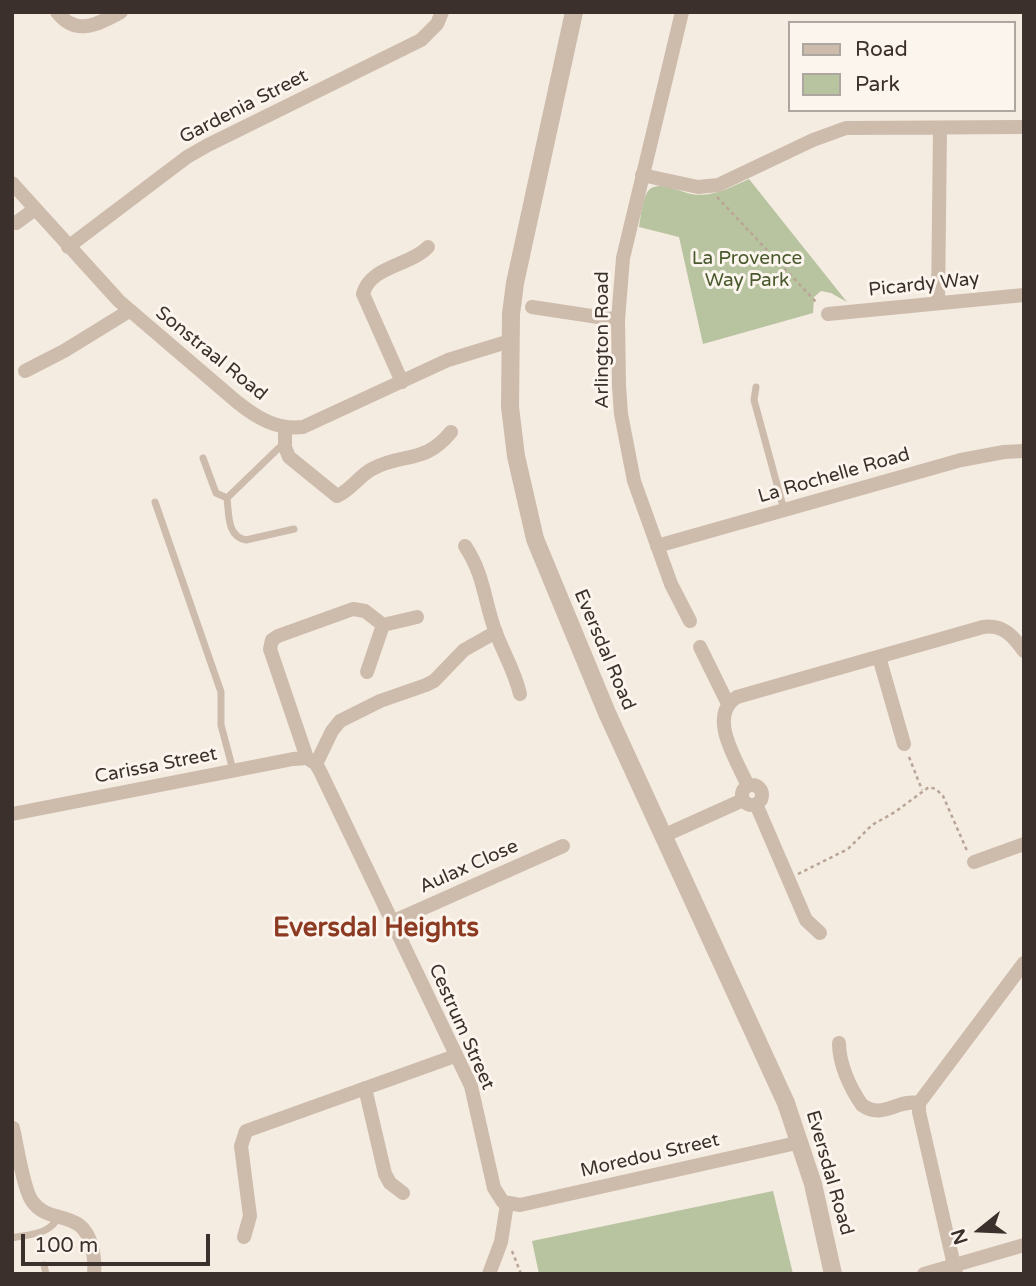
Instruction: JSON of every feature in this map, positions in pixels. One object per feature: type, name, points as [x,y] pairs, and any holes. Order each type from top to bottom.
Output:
[{"type":"street","points":[[57,12],[68,24],[85,27],[121,12]]},
{"type":"street","name":"Gardenia Street","points":[[68,247],[187,157],[241,127],[421,40],[437,24],[442,12]]},
{"type":"street","name":"Eversdal Road","points":[[574,12],[514,283],[510,341],[513,435],[525,502],[535,539],[570,628],[782,1091],[813,1184],[833,1274]]},
{"type":"street","name":"Arlington Road","points":[[682,12],[623,258],[618,320],[619,386],[629,462],[671,584],[690,621]]},
{"type":"street","points":[[642,175],[707,187],[726,182],[838,130],[1024,127]]},
{"type":"street","points":[[939,303],[940,128]]},
{"type":"street","name":"Sonstraal Road","points":[[12,183],[129,311],[252,414],[285,434]]},
{"type":"street","points":[[14,224],[35,209]]},
{"type":"street","points":[[402,382],[363,294],[367,282],[375,276],[415,258],[428,247]]},
{"type":"street","name":"Picardy Way","points":[[828,314],[1024,295]]},
{"type":"street","points":[[532,307],[618,320]]},
{"type":"street","points":[[25,371],[64,351],[129,311]]},
{"type":"street","points":[[451,432],[438,446],[424,454],[369,471],[337,496],[289,457],[285,434],[311,425],[455,357],[510,341]]},
{"type":"street","name":"La Rochelle Road","points":[[657,546],[961,460],[1024,451]]},
{"type":"street","points":[[465,546],[474,559],[496,632],[516,677],[520,694]]},
{"type":"street","name":"Cestrum Street","points":[[383,625],[365,611],[353,609],[278,636],[272,640],[270,649],[312,761],[471,1086],[496,1194],[508,1204]]},
{"type":"street","points":[[366,672],[383,625],[417,617]]},
{"type":"street","points":[[820,933],[806,920],[749,797],[723,728],[722,716],[728,704],[737,697],[989,626],[1008,632],[1024,651]]},
{"type":"street","points":[[312,761],[340,721],[370,705],[434,681],[464,650],[496,632]]},
{"type":"street","points":[[700,648],[728,704]]},
{"type":"street","points":[[879,657],[904,744]]},
{"type":"street","name":"Carissa Street","points":[[12,814],[297,758],[312,761]]},
{"type":"street","points":[[663,836],[749,797]]},
{"type":"street","points":[[974,862],[1024,844]]},
{"type":"street","name":"Aulax Close","points":[[392,922],[563,846]]},
{"type":"street","points":[[955,1269],[919,1103],[1024,963]]},
{"type":"street","points":[[839,1043],[841,1061],[862,1105],[879,1112],[912,1102],[919,1103]]},
{"type":"street","points":[[244,1237],[250,1216],[240,1146],[246,1131],[455,1056]]},
{"type":"street","points":[[365,1088],[386,1174],[390,1183],[403,1193]]},
{"type":"street","points":[[13,1128],[30,1198],[42,1210],[69,1218],[84,1228],[93,1252],[94,1274]]},
{"type":"street","name":"Moredou Street","points":[[508,1204],[520,1205],[801,1142]]},
{"type":"street","points":[[489,1274],[502,1237],[508,1204]]},
{"type":"street","points":[[479,1274],[502,1237]]},
{"type":"street","points":[[924,1274],[955,1269],[1024,1245]]},
{"type":"lane","points":[[756,387],[754,400],[784,510]]},
{"type":"lane","points":[[227,498],[285,434]]},
{"type":"lane","points":[[204,458],[216,493],[227,498]]},
{"type":"lane","points":[[227,498],[232,530],[240,539],[294,530]]},
{"type":"lane","points":[[155,502],[221,692],[221,725],[233,770]]},
{"type":"lane","points":[[12,1238],[48,1230],[59,1216]]},
{"type":"lane","points":[[44,1265],[46,1274]]},
{"type":"path","points":[[707,187],[828,314]]},
{"type":"path","points":[[904,744],[922,792]]},
{"type":"path","points":[[788,878],[848,849],[872,825],[933,787],[943,796],[974,862]]},
{"type":"path","points":[[502,1237],[521,1274]]},
{"type":"green space","name":"La Provence Way Park","points":[[749,179],[847,302],[821,291],[814,297],[813,313],[703,344],[679,237],[639,227],[643,202],[653,187],[664,186],[699,195],[721,191]]},
{"type":"green space","points":[[773,1191],[793,1274],[539,1274],[532,1241]]},
{"type":"district","name":"Eversdal Heights","points":[[376,929]]}]
